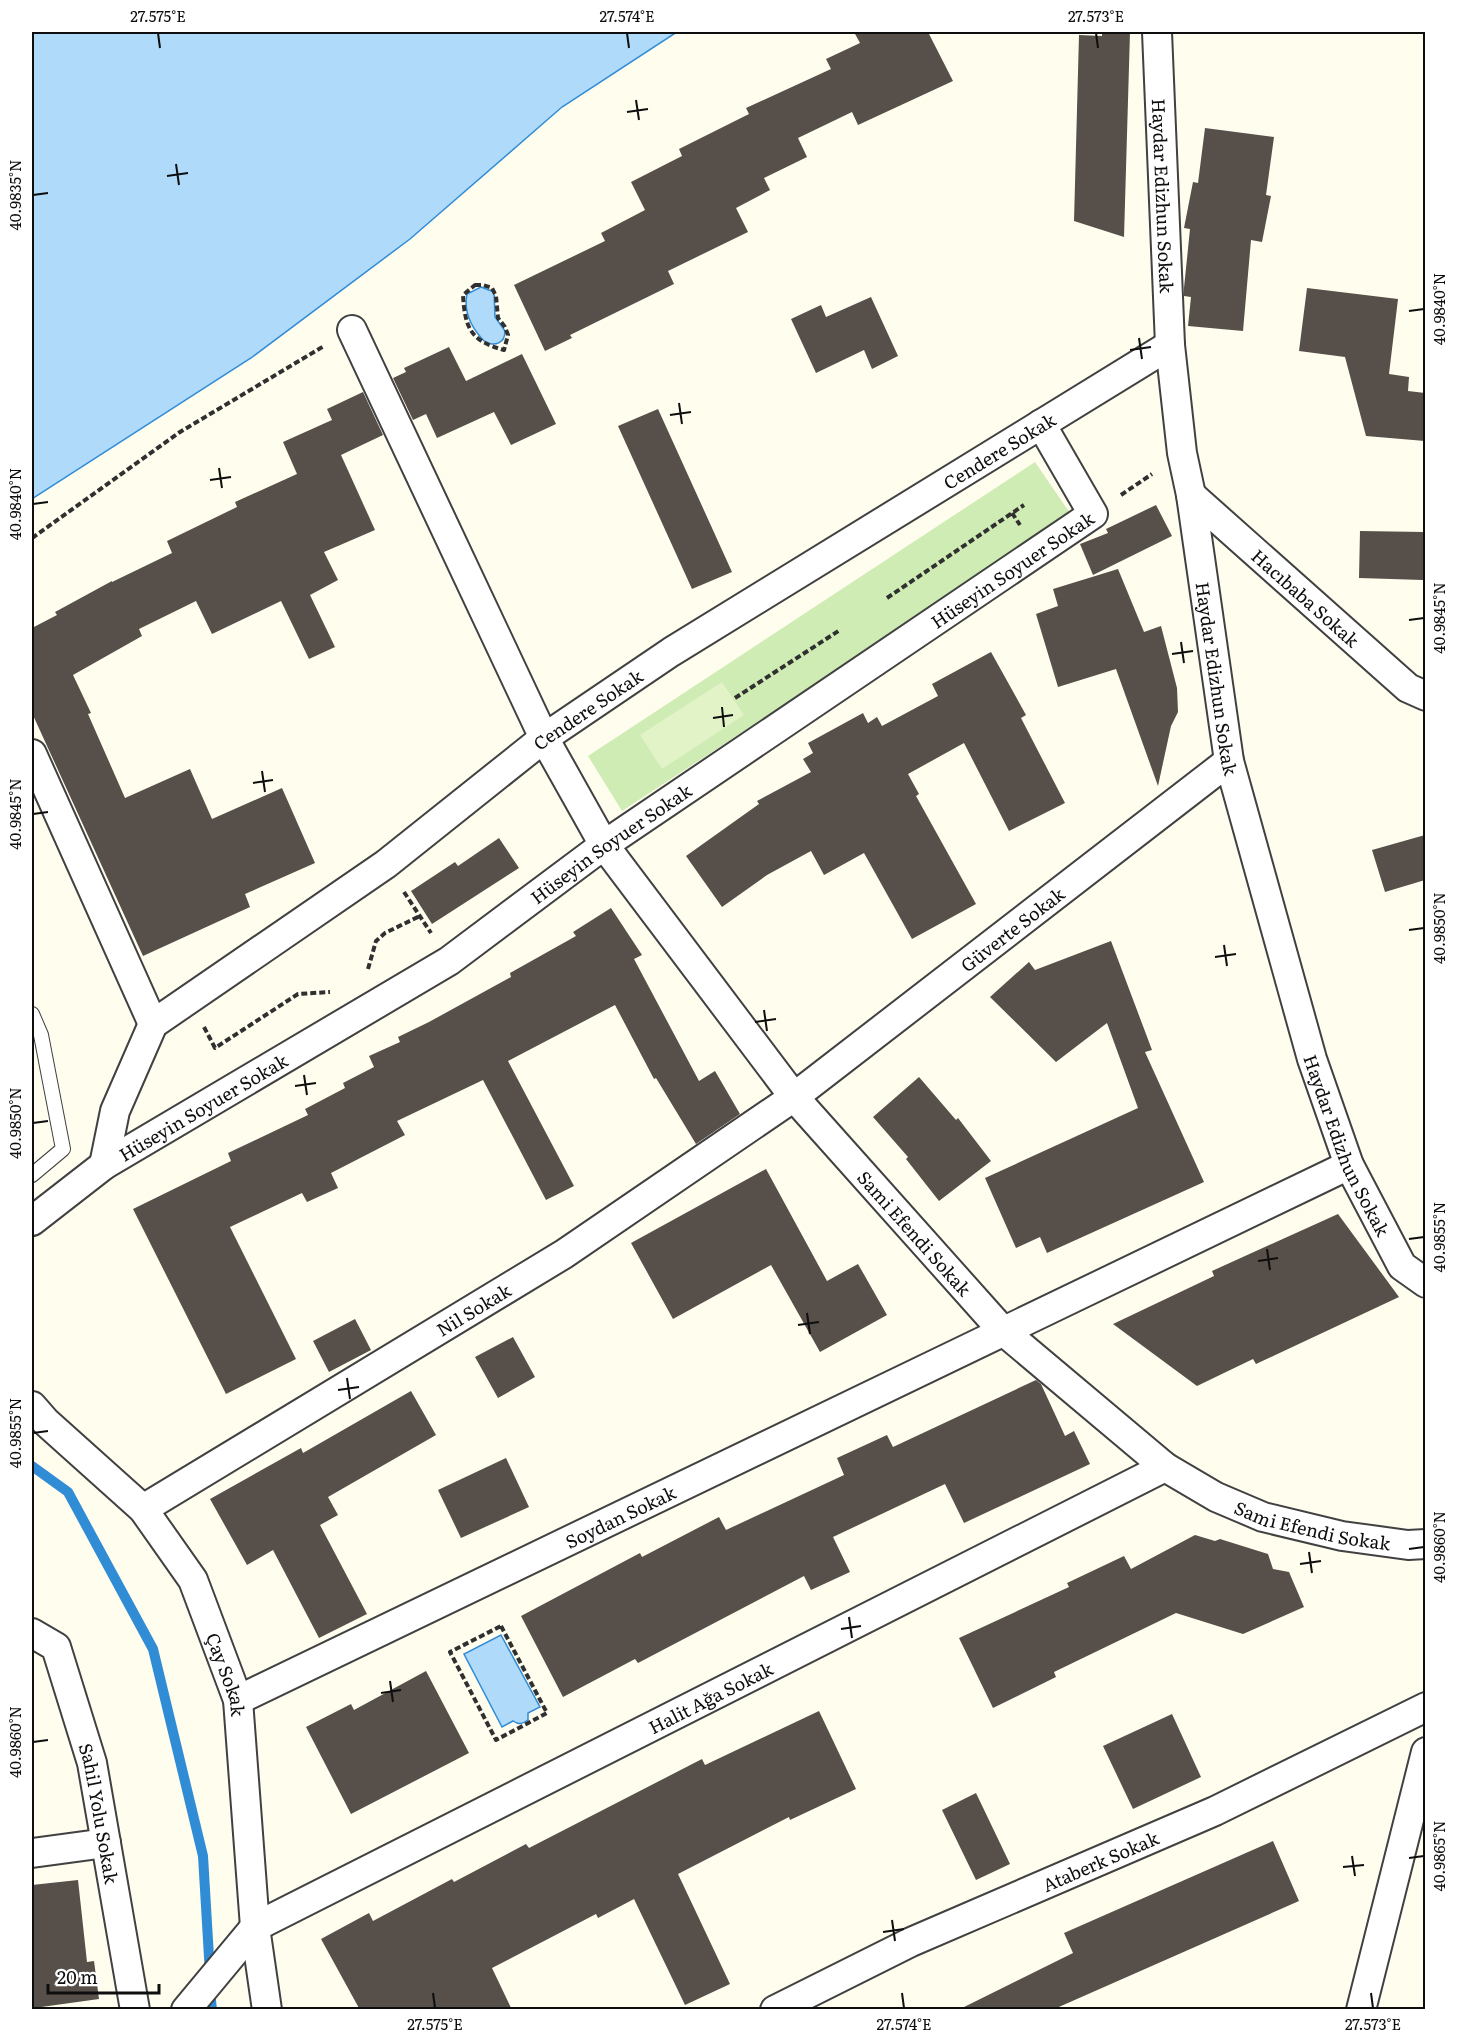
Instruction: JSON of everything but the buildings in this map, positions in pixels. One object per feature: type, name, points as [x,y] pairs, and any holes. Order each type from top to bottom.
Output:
[{"type":"street","name":"Haydar Edizhun Sokak","points":[[1157,32],[1170,345],[1182,453],[1191,495],[1229,761],[1312,1059],[1349,1165],[1402,1266],[1425,1283]]},
{"type":"street","name":"Sami Efendi Sokak","points":[[352,330],[544,738],[604,845],[794,1097],[1002,1330],[1166,1467],[1216,1497],[1263,1517],[1342,1536],[1408,1545],[1425,1544]]},
{"type":"street","name":"Cendere Sokak","points":[[153,1024],[386,864],[544,738],[671,652],[1170,345]]},
{"type":"street","points":[[1041,424],[1094,514]]},
{"type":"street","name":"Hacıbaba Sokak","points":[[1191,495],[1408,688],[1425,696]]},
{"type":"street","name":"Hüseyin Soyuer Sokak","points":[[32,1221],[104,1165],[449,962],[604,845],[1094,514]]},
{"type":"street","points":[[32,754],[153,1024],[115,1111],[104,1165]]},
{"type":"street","name":"Güverte Sokak","points":[[794,1097],[1229,761]]},
{"type":"street","name":"Nil Sokak","points":[[143,1509],[564,1254],[794,1097]]},
{"type":"street","name":"Soydan Sokak","points":[[238,1700],[1002,1330],[1349,1165]]},
{"type":"street","name":"Çay Sokak","points":[[32,1406],[46,1422],[143,1509],[192,1580],[238,1700],[255,1927],[267,2010]]},
{"type":"street","name":"Halit Ağa Sokak","points":[[255,1927],[1166,1467]]},
{"type":"street","name":"Sahil Yolu Sokak","points":[[32,1633],[56,1647],[92,1763],[135,2010]]},
{"type":"street","name":"Ataberk Sokak","points":[[775,2010],[911,1942],[1215,1811],[1425,1707]]},
{"type":"street","points":[[1361,2010],[1425,1752]]},
{"type":"street","points":[[32,1853],[106,1843]]},
{"type":"street","points":[[186,2010],[255,1927]]},
{"type":"lane","points":[[32,1014],[41,1035],[63,1149],[32,1175]]},
{"type":"path","points":[[475,285],[492,288],[496,296],[498,318],[506,327],[504,350],[483,344],[476,338],[466,320],[463,295],[475,285]]},
{"type":"path","points":[[32,538],[180,432],[352,330]]},
{"type":"path","name":"Hüseyin Soyuer Sokak","points":[[1094,514],[1182,453]]},
{"type":"path","points":[[887,598],[1024,505]]},
{"type":"path","points":[[735,698],[840,630]]},
{"type":"path","points":[[386,864],[449,962]]},
{"type":"path","points":[[368,970],[376,941],[385,933],[420,916]]},
{"type":"path","points":[[188,999],[215,1048],[298,994],[337,991]]},
{"type":"path","points":[[501,1626],[547,1713],[496,1740],[450,1652],[501,1626]]},
{"type":"green space","points":[[1035,462],[1072,516],[622,811],[588,756]]},
{"type":"green space","points":[[722,682],[744,715],[662,769],[640,735]]},
{"type":"water","points":[[32,32],[677,32],[562,107],[410,239],[251,358],[32,499]]},
{"type":"water","points":[[481,287],[494,292],[495,317],[505,331],[502,341],[496,344],[486,343],[477,333],[466,308],[467,294]]},
{"type":"water","points":[[501,1635],[540,1707],[528,1713],[528,1720],[519,1723],[513,1721],[502,1727],[464,1654]]},
{"type":"waterway","points":[[32,1466],[68,1492],[153,1649],[203,1856],[210,1974]]},
{"type":"waterway","points":[[210,1990],[212,2010]]}]
